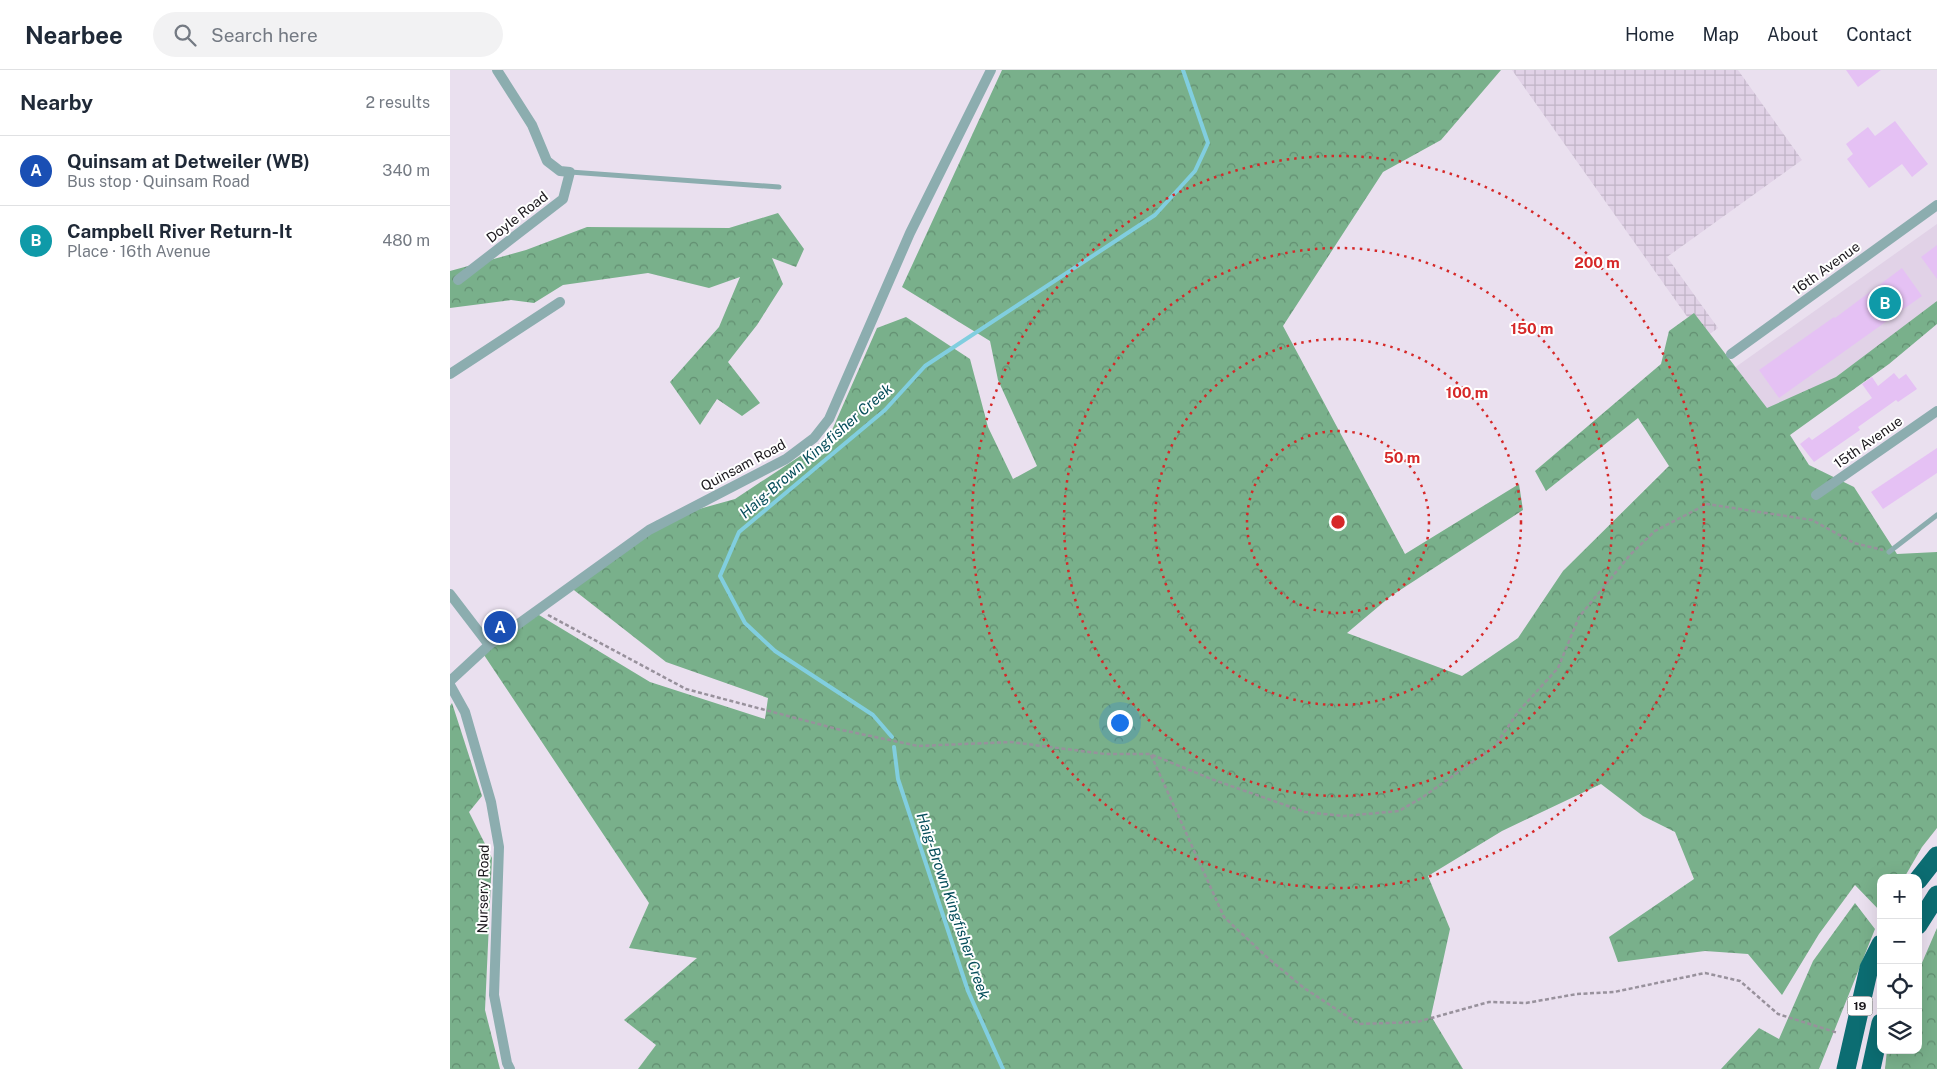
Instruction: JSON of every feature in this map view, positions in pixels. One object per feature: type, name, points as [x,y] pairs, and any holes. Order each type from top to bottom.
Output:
[{"type":"highway","points":[[1922,875],[1937,856]]},
{"type":"highway","points":[[1922,919],[1937,896]]},
{"type":"highway","name":"19","points":[[1846,1069],[1869,968],[1877,952]]},
{"type":"highway","name":"19","points":[[1871,1069],[1877,1041]]},
{"type":"street","points":[[497,70],[532,125],[548,160],[560,171],[570,172]]},
{"type":"street","name":"Quinsam Road","points":[[450,683],[488,645],[649,530],[786,459],[814,438],[829,419],[910,233],[991,70]]},
{"type":"street","name":"Doyle Road","points":[[458,280],[563,199],[570,172]]},
{"type":"street","name":"16th Avenue","points":[[1731,354],[1937,205]]},
{"type":"street","points":[[450,374],[560,302]]},
{"type":"street","name":"15th Avenue","points":[[1816,495],[1937,412]]},
{"type":"street","points":[[450,594],[488,645]]},
{"type":"street","name":"Nursery Road","points":[[450,683],[464,712],[491,802],[499,847],[494,995],[506,1063],[510,1069]]},
{"type":"lane","points":[[570,172],[779,187]]},
{"type":"lane","points":[[1890,552],[1937,515]]},
{"type":"path","points":[[538,610],[686,689],[837,729],[918,746],[1010,742],[1106,754],[1150,754],[1214,780],[1305,812],[1344,816],[1399,811],[1423,797],[1495,746],[1518,712],[1558,668],[1579,618],[1630,555],[1655,532],[1707,504],[1812,520],[1854,542],[1890,552]]},
{"type":"path","points":[[1150,754],[1224,916],[1268,960],[1304,988],[1359,1024],[1417,1022],[1489,1002],[1526,1003],[1576,994],[1614,992],[1705,973],[1740,981],[1778,1014],[1852,1037]]},
{"type":"shaded area","points":[[1512,70],[1738,70],[1802,160],[1667,257],[1718,328],[1703,339]]},
{"type":"shaded area","points":[[1937,224],[1937,307],[1778,420],[1730,371]]},
{"type":"green space","points":[[1002,70],[1501,70],[1441,140],[1383,172],[1283,326],[1405,554],[1519,484],[1523,510],[1391,596],[1347,633],[1462,676],[1518,638],[1563,571],[1669,466],[1638,418],[1546,491],[1535,471],[1661,364],[1669,331],[1694,313],[1767,408],[1836,377],[1937,301],[1937,324],[1889,364],[1790,435],[1809,465],[1854,487],[1897,554],[1937,552],[1937,828],[1922,847],[1906,874],[1877,874],[1877,908],[1855,885],[1819,934],[1782,995],[1748,954],[1705,951],[1618,962],[1609,937],[1694,879],[1675,832],[1643,816],[1601,784],[1502,831],[1428,876],[1450,929],[1431,1016],[1463,1069],[638,1069],[656,1045],[624,1020],[697,958],[629,948],[649,903],[480,649],[534,612],[650,682],[765,719],[768,698],[666,662],[570,587],[656,521],[735,499],[829,437],[877,328],[906,317],[970,359],[988,427],[1013,479],[1037,466],[998,380],[990,341],[902,287]]},
{"type":"green space","points":[[778,213],[804,249],[796,267],[772,258],[783,284],[757,325],[728,362],[760,403],[742,416],[717,399],[700,425],[670,382],[719,327],[740,277],[709,288],[648,273],[563,285],[534,303],[511,300],[450,308],[450,271],[526,250],[587,227],[729,228]]},
{"type":"green space","points":[[452,703],[482,796],[469,812],[492,858],[485,1010],[500,1069],[450,1069],[450,706]]},
{"type":"green space","points":[[1855,903],[1875,929],[1819,1069],[1721,1069],[1759,1028],[1779,1039],[1813,961]]},
{"type":"green space","points":[[1937,928],[1937,1069],[1885,1069],[1887,1054],[1922,1054],[1922,963]]},
{"type":"building","points":[[1846,70],[1881,70],[1858,87]]},
{"type":"building","points":[[1895,121],[1928,164],[1912,177],[1902,164],[1869,188],[1847,159],[1853,154],[1846,144],[1868,127],[1875,136]]},
{"type":"building","points":[[1937,245],[1937,279],[1921,257]]},
{"type":"building","points":[[1902,268],[1922,296],[1779,398],[1759,370],[1835,318]]},
{"type":"building","points":[[1894,373],[1899,379],[1906,374],[1917,389],[1898,402],[1896,400],[1858,427],[1860,430],[1814,462],[1800,444],[1809,437],[1812,440],[1872,398],[1862,384],[1872,377],[1878,386]]},
{"type":"building","points":[[1937,448],[1937,473],[1883,509],[1871,492]]},
{"type":"waterway","name":"Haig-Brown Kingfisher Creek","points":[[892,737],[873,715],[775,651],[745,623],[720,576],[739,532],[885,410],[925,366],[1155,215],[1195,171],[1208,143],[1183,70]]},
{"type":"waterway","name":"Haig-Brown Kingfisher Creek","points":[[894,747],[898,779],[968,991],[1003,1069]]},
{"type":"place","name":"Campbell River Return-It","points":[[1885,303]]},
{"type":"place","name":"Quinsam at Detweiler (WB)","points":[[500,627]]}]
